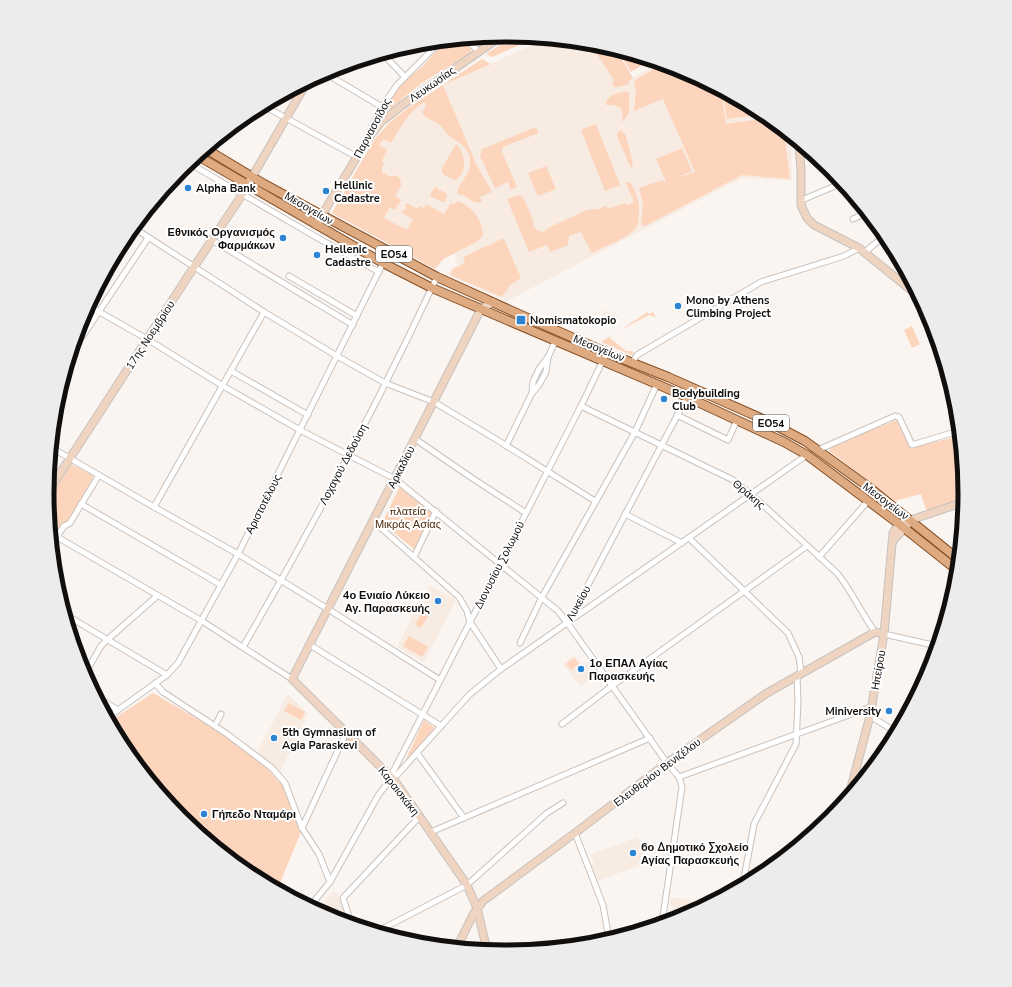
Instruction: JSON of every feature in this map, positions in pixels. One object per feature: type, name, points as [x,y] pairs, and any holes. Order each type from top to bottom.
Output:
[{"type":"main road","name":"Μεσογείων","points":[[211,152],[253,178],[437,277],[765,420],[818,450],[870,488],[954,555]]},
{"type":"main road","name":"Μεσογείων","points":[[203,159],[383,263],[432,288],[555,342],[687,397],[784,442],[806,455],[902,526],[952,566]]},
{"type":"street","name":"Λευκωσίας","points":[[367,140],[391,113],[492,42]]},
{"type":"street","points":[[471,44],[479,52]]},
{"type":"street","name":"Παρνασσίδος","points":[[316,225],[357,158],[382,107],[405,76],[424,60],[435,48]]},
{"type":"street","points":[[387,58],[405,76]]},
{"type":"street","points":[[331,77],[382,107]]},
{"type":"street","name":"17ης Νοεμβρίου","points":[[54,482],[248,186],[302,91]]},
{"type":"street","points":[[269,109],[357,158]]},
{"type":"street","points":[[799,150],[801,205],[805,214],[814,225],[862,250],[907,287]]},
{"type":"street","name":"Μεσογείων","points":[[195,166],[379,272]]},
{"type":"street","points":[[802,200],[836,186]]},
{"type":"street","points":[[853,219],[861,215]]},
{"type":"street","points":[[139,232],[264,312],[337,356],[385,383],[436,403],[595,501]]},
{"type":"street","points":[[83,336],[148,238]]},
{"type":"street","points":[[212,240],[353,325]]},
{"type":"street","points":[[632,363],[637,355],[761,282],[862,250],[879,241]]},
{"type":"street","name":"Αριστοτέλους","points":[[112,714],[167,675],[178,663],[238,554],[383,263]]},
{"type":"street","points":[[289,276],[357,316]]},
{"type":"street","name":"Λοχαγού Δεδούση","points":[[243,647],[281,580],[348,454],[437,277]]},
{"type":"street","points":[[483,310],[493,302]]},
{"type":"street","points":[[94,309],[300,430],[396,480],[558,611],[668,763],[680,777],[682,788],[663,917]]},
{"type":"street","name":"Αρκαδίου","points":[[294,681],[483,310]]},
{"type":"street","points":[[154,507],[264,312]]},
{"type":"street","points":[[506,446],[532,393],[533,382],[539,369],[548,357],[555,342]]},
{"type":"street","name":"Διονυσίου Σολωμού","points":[[392,778],[422,714],[581,406],[607,352]]},
{"type":"street","points":[[231,370],[308,415]]},
{"type":"street","points":[[520,643],[542,597],[635,432],[657,384]]},
{"type":"street","name":"Λυκείου","points":[[392,778],[397,775],[469,695],[501,669],[568,624],[661,444],[687,397]]},
{"type":"street","name":"Αρκαδίου","points":[[396,480],[418,441],[436,403]]},
{"type":"street","name":"Θράκης","points":[[581,406],[733,480],[751,494],[844,580],[867,622],[875,632]]},
{"type":"street","points":[[677,415],[728,440],[737,420]]},
{"type":"street","points":[[818,450],[895,416],[899,417],[912,445],[954,432]]},
{"type":"street","points":[[418,441],[526,513]]},
{"type":"street","points":[[56,451],[238,554],[440,680]]},
{"type":"street","points":[[568,624],[806,455]]},
{"type":"street","points":[[56,534],[64,526],[70,523],[99,475]]},
{"type":"street","points":[[819,556],[868,501]]},
{"type":"street","points":[[81,504],[221,585]]},
{"type":"street","points":[[910,521],[958,504]]},
{"type":"street","points":[[414,557],[436,511]]},
{"type":"street","points":[[625,514],[682,543]]},
{"type":"street","name":"Ηπείρου","points":[[851,783],[872,707],[884,634],[893,541],[902,526],[910,521]]},
{"type":"street","points":[[374,522],[459,597],[467,611],[470,622],[501,669]]},
{"type":"street","points":[[56,537],[202,621],[294,681]]},
{"type":"street","points":[[689,538],[788,633],[799,657],[797,734],[795,748],[754,824],[744,877]]},
{"type":"street","points":[[562,724],[744,590],[807,546]]},
{"type":"street","points":[[89,667],[101,646],[157,596]]},
{"type":"street","points":[[72,619],[167,675]]},
{"type":"street","points":[[875,632],[932,645]]},
{"type":"street","name":"Ελευθερίου Βενιζέλου","points":[[459,942],[476,910],[483,901],[668,763],[767,693],[875,632]]},
{"type":"street","points":[[312,645],[441,726]]},
{"type":"street","name":"Καραισκάκη","points":[[294,681],[392,778],[420,816],[467,885],[480,921],[486,944]]},
{"type":"street","points":[[155,683],[163,692],[227,734],[272,768],[286,783],[302,828],[319,854],[330,882]]},
{"type":"street","points":[[106,703],[118,710]]},
{"type":"street","points":[[680,777],[872,707]]},
{"type":"street","points":[[217,722],[221,714]]},
{"type":"street","points":[[870,716],[891,729]]},
{"type":"street","points":[[302,828],[346,733]]},
{"type":"street","points":[[431,832],[650,738]]},
{"type":"street","points":[[417,753],[464,818]]},
{"type":"street","points":[[314,902],[330,882],[379,794],[392,778]]},
{"type":"street","points":[[383,928],[467,885],[547,813],[563,803]]},
{"type":"street","points":[[349,917],[343,898],[420,816]]},
{"type":"street","points":[[575,833],[603,905],[608,933]]},
{"type":"shaded area","points":[[537,43],[565,46],[620,56],[633,78],[652,66],[679,76],[732,102],[781,135],[791,143],[792,181],[742,178],[507,301],[448,275],[452,268],[457,266],[455,261],[457,260],[454,254],[434,264],[432,267],[332,213],[374,140],[396,116],[443,85]]},
{"type":"shaded area","points":[[604,310],[619,317],[618,319],[609,317],[608,320],[604,318],[602,322],[599,321]]},
{"type":"shaded area","points":[[429,585],[456,600],[424,662],[397,647]]},
{"type":"shaded area","name":"1ο ΕΠΑΛ Αγίας Παρασκευής","points":[[574,655],[583,666],[590,660],[599,672],[581,687],[563,664]]},
{"type":"shaded area","points":[[288,694],[308,714],[280,772],[256,754]]},
{"type":"shaded area","points":[[638,837],[648,863],[596,881],[591,865],[594,864],[591,854]]},
{"type":"shaded area","points":[[333,892],[338,894],[345,915],[333,911],[321,905]]},
{"type":"shaded area","points":[[671,897],[699,901],[672,914],[673,907],[670,906]]},
{"type":"green space","points":[[505,42],[525,43],[492,57],[486,54]]},
{"type":"green space","points":[[476,43],[485,43],[480,46]]},
{"type":"green space","points":[[466,44],[471,49],[469,54],[422,83],[387,111],[385,110],[402,83],[422,67],[439,47]]},
{"type":"green space","points":[[546,44],[554,45],[549,48]]},
{"type":"green space","points":[[595,51],[620,56],[633,78],[629,81],[629,84],[619,87],[614,87],[612,84],[614,80]]},
{"type":"green space","points":[[622,57],[644,64],[631,72]]},
{"type":"green space","points":[[482,59],[491,64],[443,85],[476,164],[492,192],[480,197],[482,202],[474,202],[457,193],[469,169],[469,154],[463,146],[447,134],[440,125],[425,116],[422,112],[426,106],[424,102],[413,111],[401,126],[391,143],[383,139],[379,145],[387,150],[382,161],[384,164],[382,174],[384,173],[390,177],[395,175],[401,179],[400,182],[402,184],[395,196],[401,200],[395,210],[390,207],[384,218],[407,230],[413,219],[402,213],[403,210],[407,209],[405,205],[406,203],[418,209],[420,206],[424,208],[426,204],[444,214],[451,203],[454,204],[458,201],[472,210],[481,224],[483,235],[478,241],[443,259],[435,269],[332,213],[374,140],[389,123],[405,110]]},
{"type":"green space","points":[[656,68],[679,76],[722,97],[726,124],[759,119],[785,138],[790,179],[742,175],[645,226],[641,224],[643,205],[639,188],[663,180],[664,183],[666,182],[656,159],[682,148],[692,171],[674,179],[695,172],[663,99],[634,111],[636,92],[634,81]]},
{"type":"green space","points":[[627,91],[629,93],[629,109],[627,116],[621,122],[623,115],[621,108],[613,105],[606,105],[608,99],[613,95]]},
{"type":"green space","points":[[724,98],[753,115],[727,119]]},
{"type":"green space","points":[[596,124],[620,185],[605,191],[581,130]]},
{"type":"green space","points":[[536,127],[539,133],[505,146],[502,149],[517,187],[511,190],[508,182],[495,188],[480,156],[482,149]]},
{"type":"green space","points":[[621,130],[626,136],[633,164],[631,168],[617,136],[617,133]]},
{"type":"green space","points":[[456,144],[462,153],[464,168],[459,177],[455,180],[444,175],[441,170]]},
{"type":"green space","points":[[546,166],[556,189],[538,196],[528,173]]},
{"type":"green space","points":[[630,182],[636,193],[639,205],[637,226],[623,238],[592,253],[581,232],[569,236],[568,245],[550,252],[547,245],[529,252],[507,199],[519,195],[523,197],[533,220],[534,227],[538,231],[543,232],[552,226],[587,210],[600,209],[606,205],[608,209],[625,203],[627,205],[634,202],[626,183]]},
{"type":"green space","points":[[435,187],[447,194],[445,203],[430,196]]},
{"type":"green space","points":[[504,239],[520,279],[510,285],[502,297],[450,275],[453,269],[465,263],[463,257]]},
{"type":"green space","points":[[647,312],[649,314],[653,312],[656,317],[649,315],[621,330]]},
{"type":"green space","points":[[912,326],[920,344],[912,348],[904,330]]},
{"type":"green space","points":[[609,337],[626,351],[632,351],[634,354],[631,355],[601,342]]},
{"type":"green space","points":[[897,420],[910,448],[954,437],[957,464],[958,504],[927,512],[921,494],[895,501],[829,451],[833,445]]},
{"type":"green space","points":[[71,464],[92,475],[93,478],[68,522],[58,533],[56,531],[55,523],[54,490]]},
{"type":"green space","name":"πλατεία Μικράς Ασίας","points":[[400,486],[434,512],[415,550],[382,523]]},
{"type":"green space","points":[[422,612],[428,616],[421,628],[415,625]]},
{"type":"green space","points":[[409,636],[428,647],[422,657],[403,646]]},
{"type":"green space","points":[[574,658],[579,664],[571,670],[566,664]]},
{"type":"green space","points":[[153,693],[223,734],[266,767],[283,786],[301,832],[280,885],[231,852],[187,813],[148,768],[114,718]]},
{"type":"green space","points":[[289,703],[305,712],[301,720],[284,711]]},
{"type":"green space","points":[[424,720],[435,728],[408,760],[406,759]]},
{"type":"place","name":"Alpha Bank","points":[[188,188]]},
{"type":"place","name":"Hellinic Cadastre","points":[[326,191]]},
{"type":"place","name":"Εθνικός Οργανισμός Φαρμάκων","points":[[283,238]]},
{"type":"place","name":"Hellenic Cadastre","points":[[317,255]]},
{"type":"place","name":"Mono by Athens Climbing Project","points":[[678,306]]},
{"type":"place","name":"Nomismatokopio","points":[[521,320]]},
{"type":"place","name":"Bodybuilding Club","points":[[664,399]]},
{"type":"place","name":"4ο Ενιαίο Λύκειο Αγ. Παρασκευής","points":[[438,601]]},
{"type":"place","name":"1ο ΕΠΑΛ Αγίας Παρασκευής","points":[[581,669]]},
{"type":"place","name":"Miniversity","points":[[889,711]]},
{"type":"place","name":"5th Gymnasium of Agia Paraskevi","points":[[274,738]]},
{"type":"place","name":"Γήπεδο Νταμάρι","points":[[204,814]]},
{"type":"place","name":"6ο Δημοτικό Σχολείο Αγίας Παρασκευής","points":[[633,853]]}]
